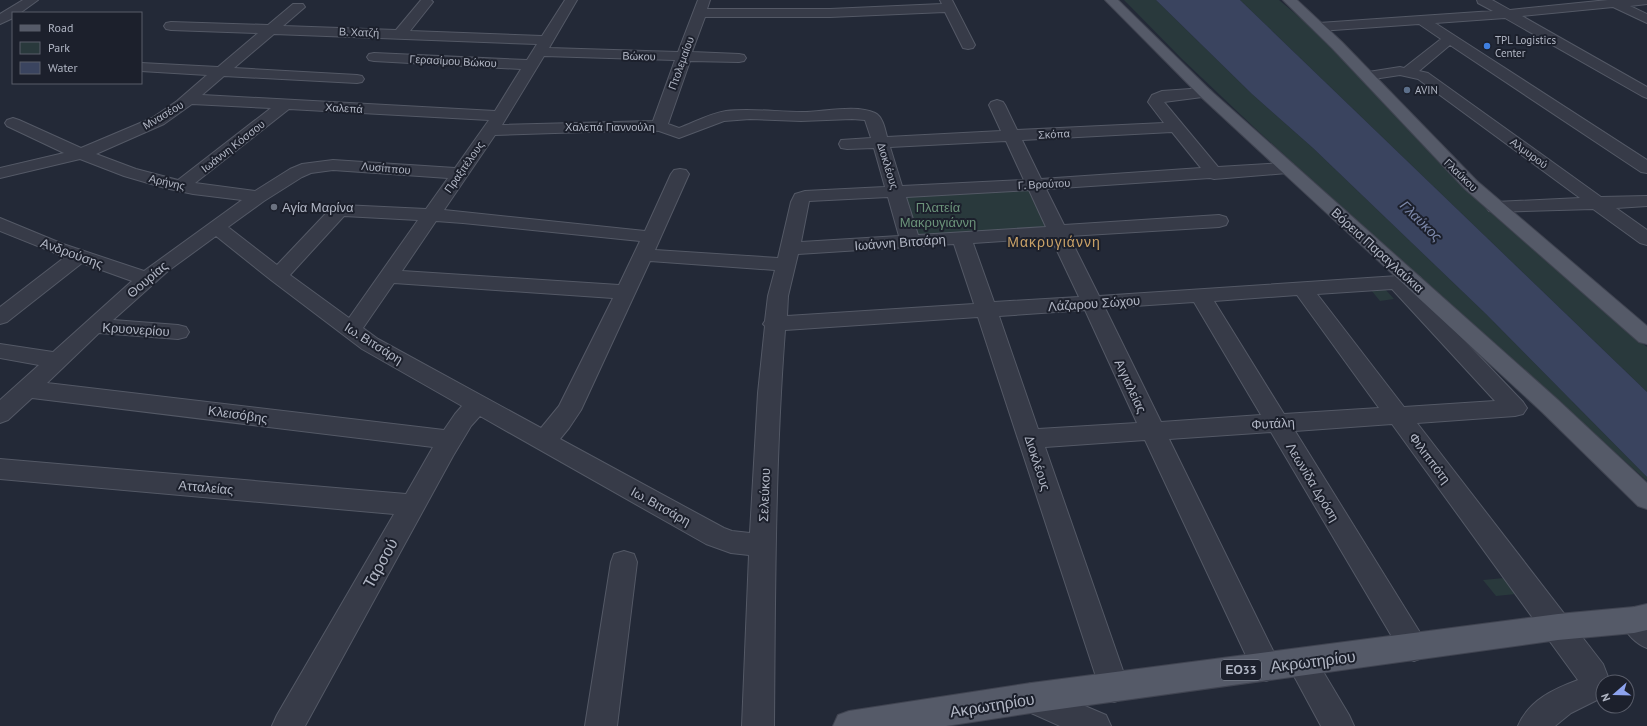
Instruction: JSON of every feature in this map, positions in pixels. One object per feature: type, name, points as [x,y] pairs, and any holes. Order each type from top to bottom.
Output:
[{"type":"main road","name":"Βόρεια Παραγλαύκια","points":[[1111,0],[1205,93],[1287,168],[1405,282],[1550,406],[1647,499]]},
{"type":"main road","name":"Γλαύκου","points":[[1289,0],[1319,27],[1443,157],[1494,207],[1647,337]]},
{"type":"main road","name":"Ακρωτηρίου","points":[[849,726],[1031,698],[1558,628],[1644,623]]},
{"type":"street","points":[[14,12],[32,0]]},
{"type":"street","name":"Πραξιτέλους","points":[[351,330],[500,116],[571,0]]},
{"type":"street","points":[[1483,0],[1647,93]]},
{"type":"street","points":[[1319,27],[1423,21],[1647,0]]},
{"type":"street","points":[[142,67],[222,71],[353,84],[374,57],[426,2]]},
{"type":"street","points":[[1613,2],[1647,19]]},
{"type":"street","points":[[702,7],[830,13],[948,4],[968,45]]},
{"type":"street","name":"Μνασέου","points":[[0,173],[80,154],[151,124],[173,111],[189,99],[298,7]]},
{"type":"street","name":"Πτολεμαίου","points":[[659,126],[702,7]]},
{"type":"street","points":[[0,21],[12,13]]},
{"type":"street","points":[[0,21],[12,21]]},
{"type":"street","points":[[1423,21],[1647,168]]},
{"type":"street","name":"Β. Χατζή","points":[[171,26],[397,34],[539,52]]},
{"type":"street","points":[[1367,76],[1400,71],[1408,72],[1450,38]]},
{"type":"street","name":"Γερασίμου Βώκου","points":[[374,57],[539,52]]},
{"type":"street","name":"Βώκου","points":[[539,52],[683,58],[739,58]]},
{"type":"street","name":"Αλμυρού","points":[[1408,72],[1423,76],[1647,239]]},
{"type":"street","points":[[1205,93],[1162,96],[1157,98],[1156,102],[1214,174]]},
{"type":"street","name":"Χαλεπά","points":[[189,99],[500,116]]},
{"type":"street","name":"Ιωάννη Κόσσου","points":[[181,186],[285,105]]},
{"type":"street","name":"Αιγιαλείας","points":[[997,105],[1266,667]]},
{"type":"street","name":"Χαλεπά Γιαννούλη","points":[[490,130],[659,126],[679,133],[716,118],[730,116],[809,117],[857,114],[869,116]]},
{"type":"street","name":"Διοκλέους","points":[[869,116],[873,118],[910,241]]},
{"type":"street","name":"Αρήνης","points":[[13,123],[80,154],[123,170],[181,186],[258,198]]},
{"type":"street","name":"Σκόπα","points":[[847,144],[1176,127]]},
{"type":"street","name":"Λυσίππου","points":[[312,167],[345,165],[460,174]]},
{"type":"street","name":"Θουρίας","points":[[0,414],[94,326],[160,267],[296,173],[312,167]]},
{"type":"street","name":"Γ. Βρούτου","points":[[801,198],[806,196],[1214,174],[1287,168]]},
{"type":"street","points":[[544,441],[561,422],[569,410],[624,292],[652,237],[680,174]]},
{"type":"street","name":"Σελεύκου","points":[[758,726],[766,436],[774,324],[778,296],[801,198]]},
{"type":"street","points":[[1494,207],[1647,201]]},
{"type":"street","points":[[278,276],[338,211],[346,209],[431,215],[652,237]]},
{"type":"street","name":"Ιωάννη Βιτσάρη","points":[[788,257],[910,241],[1219,221]]},
{"type":"street","name":"Ιω. Βιτσάρη","points":[[216,227],[278,276],[370,344],[715,536],[731,542],[762,546]]},
{"type":"street","name":"Ανδρούσης","points":[[3,229],[146,279]]},
{"type":"street","name":"Διοκλέους","points":[[962,238],[1114,688]]},
{"type":"street","points":[[643,255],[788,257]]},
{"type":"street","points":[[0,317],[79,256]]},
{"type":"street","points":[[388,276],[624,292]]},
{"type":"street","name":"Λάζαρου Σώχου","points":[[774,324],[1405,282]]},
{"type":"street","name":"Φυτάλη","points":[[1030,439],[1515,408],[1405,282]]},
{"type":"street","name":"Φιλιππότη","points":[[1302,288],[1592,674],[1595,684],[1592,689],[1572,696],[1552,707],[1534,726]]},
{"type":"street","name":"Λεωνίδα Δρόση","points":[[1200,295],[1414,648]]},
{"type":"street","name":"Κρυονερίου","points":[[94,326],[178,332]]},
{"type":"street","points":[[0,351],[58,360]]},
{"type":"street","name":"Κλεισόβης","points":[[28,389],[449,440]]},
{"type":"street","name":"Ταρσού","points":[[288,726],[449,440],[463,420],[478,404]]},
{"type":"street","name":"Ατταλείας","points":[[0,469],[412,505]]},
{"type":"street","points":[[601,726],[624,562]]},
{"type":"street","points":[[1302,663],[1338,726]]},
{"type":"street","points":[[1031,698],[1095,726]]},
{"type":"green space","points":[[1124,0],[1156,0],[1252,94],[1313,148],[1486,314],[1647,477],[1647,481],[1259,132],[1182,59]]},
{"type":"green space","points":[[1240,0],[1279,0],[1310,26],[1351,66],[1423,145],[1482,205],[1647,347],[1647,392]]},
{"type":"green space","name":"Πλατεία Μακρυγιάννη","points":[[1035,184],[1058,232],[910,241],[895,192]]},
{"type":"green space","points":[[1385,289],[1394,299],[1380,301],[1371,290]]},
{"type":"green space","points":[[1504,578],[1516,594],[1496,596],[1483,580]]},
{"type":"water","name":"Γλαύκος","points":[[1156,0],[1240,0],[1647,392],[1647,477],[1486,314],[1313,148],[1252,94]]},
{"type":"place","name":"TPL Logistics Center","points":[[1487,46]]},
{"type":"place","name":"AVIN","points":[[1407,90]]},
{"type":"place","name":"Αγία Μαρίνα","points":[[274,207]]},
{"type":"district","name":"Μακρυγιάννη","points":[[1054,242]]}]
